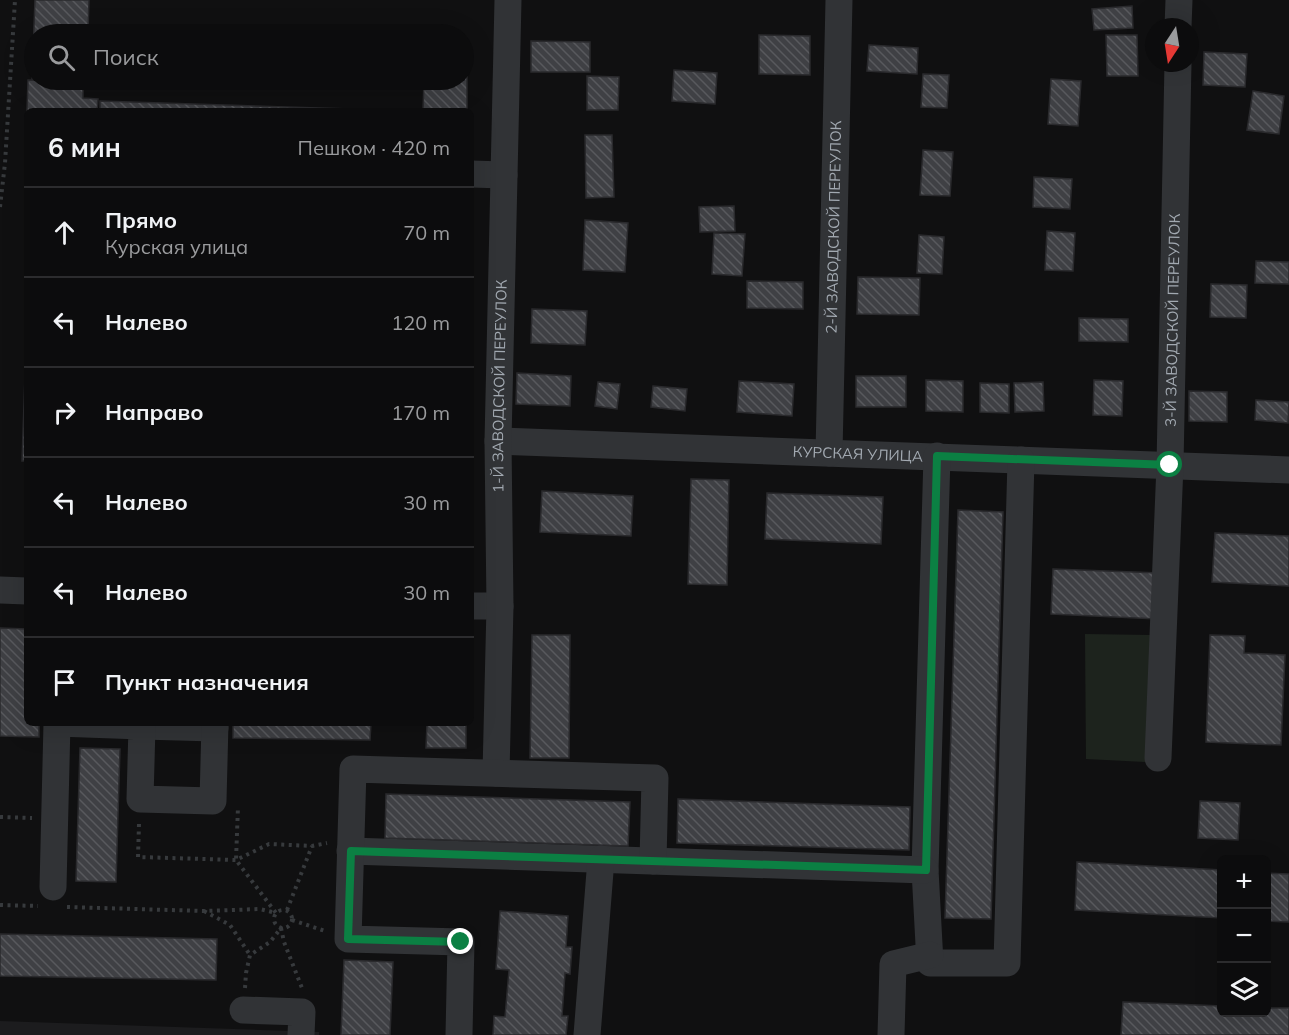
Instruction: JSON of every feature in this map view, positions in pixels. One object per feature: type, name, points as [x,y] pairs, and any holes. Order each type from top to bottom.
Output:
[{"type":"street","name":"1-Й ЗАВОДСКОЙ ПЕРЕУЛОК","points":[[496,773],[500,606],[498,441],[508,0]]},
{"type":"street","name":"2-Й ЗАВОДСКОЙ ПЕРЕУЛОК","points":[[829,453],[839,0]]},
{"type":"street","points":[[1178,18],[1179,0]]},
{"type":"street","name":"3-Й ЗАВОДСКОЙ ПЕРЕУЛОК","points":[[1158,758],[1170,465],[1178,72]]},
{"type":"street","points":[[474,174],[504,175]]},
{"type":"street","name":"КУРСКАЯ УЛИЦА","points":[[498,441],[1289,470]]},
{"type":"street","points":[[937,456],[926,870],[930,963],[1007,963],[1021,460]]},
{"type":"street","points":[[0,591],[24,591]]},
{"type":"street","points":[[474,606],[500,606]]},
{"type":"street","points":[[53,900],[57,726]]},
{"type":"street","points":[[142,726],[140,799],[213,801],[215,726]]},
{"type":"street","points":[[459,1035],[461,942],[348,939],[353,769],[655,778],[653,861]]},
{"type":"street","points":[[351,844],[601,859],[926,870]]},
{"type":"street","points":[[586,1035],[601,859]]},
{"type":"street","points":[[891,1035],[893,964],[930,955]]},
{"type":"street","points":[[243,1010],[302,1024]]},
{"type":"path","points":[[0,207],[5,163],[15,0]]},
{"type":"path","points":[[140,799],[138,857],[236,860],[269,844],[312,846],[351,844]]},
{"type":"path","points":[[0,817],[55,819]]},
{"type":"path","points":[[287,910],[312,846]]},
{"type":"path","points":[[236,860],[276,913]]},
{"type":"path","points":[[0,905],[53,900],[204,911],[260,909],[276,913]]},
{"type":"path","points":[[287,910],[280,910],[273,917],[274,923],[281,928],[302,989],[302,1024]]},
{"type":"path","points":[[243,1010],[250,955],[270,942],[281,928],[289,927],[292,920],[287,910]]},
{"type":"path","points":[[204,911],[230,925],[250,955]]},
{"type":"path","points":[[292,920],[348,939]]},
{"type":"shaded area","points":[[1085,634],[1151,635],[1145,762],[1086,759]]},
{"type":"shaded area","points":[[0,1021],[319,1032],[319,1035],[0,1035]]},
{"type":"building","points":[[35,0],[89,0],[88,24],[34,24]]},
{"type":"building","points":[[1132,6],[1133,28],[1094,30],[1092,9]]},
{"type":"building","points":[[759,35],[810,36],[810,75],[759,74]]},
{"type":"building","points":[[1106,35],[1137,35],[1138,76],[1107,76]]},
{"type":"building","points":[[531,41],[590,42],[590,72],[531,72]]},
{"type":"building","points":[[869,45],[918,48],[917,74],[867,71]]},
{"type":"building","points":[[1204,52],[1247,54],[1245,87],[1203,85]]},
{"type":"building","points":[[674,70],[717,73],[715,104],[672,101]]},
{"type":"building","points":[[923,74],[949,75],[947,108],[921,107]]},
{"type":"building","points":[[587,76],[619,77],[618,110],[587,110]]},
{"type":"building","points":[[1051,79],[1081,81],[1078,126],[1048,124]]},
{"type":"building","points":[[28,90],[83,90],[83,98],[98,99],[97,108],[27,108]]},
{"type":"building","points":[[424,90],[467,90],[467,108],[423,108]]},
{"type":"building","points":[[1253,91],[1284,96],[1279,134],[1247,130]]},
{"type":"building","points":[[100,101],[321,108],[100,108]]},
{"type":"building","points":[[585,135],[612,135],[614,197],[586,198]]},
{"type":"building","points":[[923,150],[953,152],[950,196],[920,195]]},
{"type":"building","points":[[1034,177],[1072,179],[1070,209],[1033,207]]},
{"type":"building","points":[[734,206],[735,231],[700,232],[699,207]]},
{"type":"building","points":[[585,220],[628,223],[625,272],[583,270]]},
{"type":"building","points":[[1047,231],[1075,233],[1073,271],[1045,270]]},
{"type":"building","points":[[714,233],[745,234],[742,276],[712,274]]},
{"type":"building","points":[[919,235],[944,237],[942,274],[917,273]]},
{"type":"building","points":[[1256,261],[1289,262],[1289,284],[1255,283]]},
{"type":"building","points":[[858,277],[920,278],[919,315],[857,314]]},
{"type":"building","points":[[747,281],[803,282],[803,309],[747,308]]},
{"type":"building","points":[[1211,284],[1247,285],[1246,318],[1210,317]]},
{"type":"building","points":[[532,309],[587,311],[585,345],[531,343]]},
{"type":"building","points":[[1079,318],[1128,319],[1128,342],[1079,341]]},
{"type":"building","points":[[517,373],[571,376],[570,406],[516,404]]},
{"type":"building","points":[[856,376],[906,376],[906,407],[856,407]]},
{"type":"building","points":[[926,380],[963,381],[963,412],[926,411]]},
{"type":"building","points":[[1094,380],[1123,381],[1122,416],[1093,415]]},
{"type":"building","points":[[739,381],[794,384],[792,416],[737,412]]},
{"type":"building","points":[[598,382],[620,384],[617,409],[595,406]]},
{"type":"building","points":[[1043,382],[1044,411],[1015,412],[1014,383]]},
{"type":"building","points":[[980,383],[1009,384],[1009,413],[980,412]]},
{"type":"building","points":[[653,386],[687,389],[685,411],[651,407]]},
{"type":"building","points":[[1189,391],[1227,392],[1227,422],[1189,421]]},
{"type":"building","points":[[1256,400],[1289,402],[1288,423],[1255,420]]},
{"type":"building","points":[[24,404],[24,461],[22,461]]},
{"type":"building","points":[[691,479],[729,480],[727,585],[688,584]]},
{"type":"building","points":[[542,491],[633,496],[631,536],[540,532]]},
{"type":"building","points":[[767,493],[883,497],[881,544],[765,539]]},
{"type":"building","points":[[958,510],[1003,512],[991,919],[945,918]]},
{"type":"building","points":[[1215,533],[1289,536],[1289,586],[1212,582]]},
{"type":"building","points":[[1053,569],[1160,573],[1158,619],[1051,614]]},
{"type":"building","points":[[0,628],[24,629],[24,726],[39,726],[39,737],[0,736]]},
{"type":"building","points":[[532,635],[570,635],[569,758],[530,758]]},
{"type":"building","points":[[1210,635],[1245,636],[1244,653],[1285,655],[1281,745],[1206,742]]},
{"type":"building","points":[[233,726],[371,726],[370,740],[233,738]]},
{"type":"building","points":[[427,726],[466,726],[466,748],[426,748]]},
{"type":"building","points":[[80,748],[120,749],[116,882],[76,881]]},
{"type":"building","points":[[386,794],[630,802],[628,846],[385,838]]},
{"type":"building","points":[[678,799],[910,807],[909,850],[677,843]]},
{"type":"building","points":[[1200,801],[1240,803],[1238,840],[1198,838]]},
{"type":"building","points":[[1077,862],[1217,870],[1217,918],[1075,910]]},
{"type":"building","points":[[1271,873],[1289,874],[1289,922],[1271,921]]},
{"type":"building","points":[[500,911],[568,916],[566,947],[572,947],[570,974],[565,973],[562,1016],[568,1016],[566,1035],[493,1035],[494,1016],[505,1017],[509,970],[496,969]]},
{"type":"building","points":[[0,934],[217,939],[216,980],[0,976]]},
{"type":"building","points":[[344,960],[393,962],[390,1035],[341,1035]]},
{"type":"building","points":[[1123,1002],[1217,1006],[1217,1017],[1271,1017],[1271,1008],[1289,1008],[1289,1035],[1121,1035]]},
{"type":"route","points":[[461,942],[348,939],[351,851],[926,870],[937,456],[1170,465]]}]
